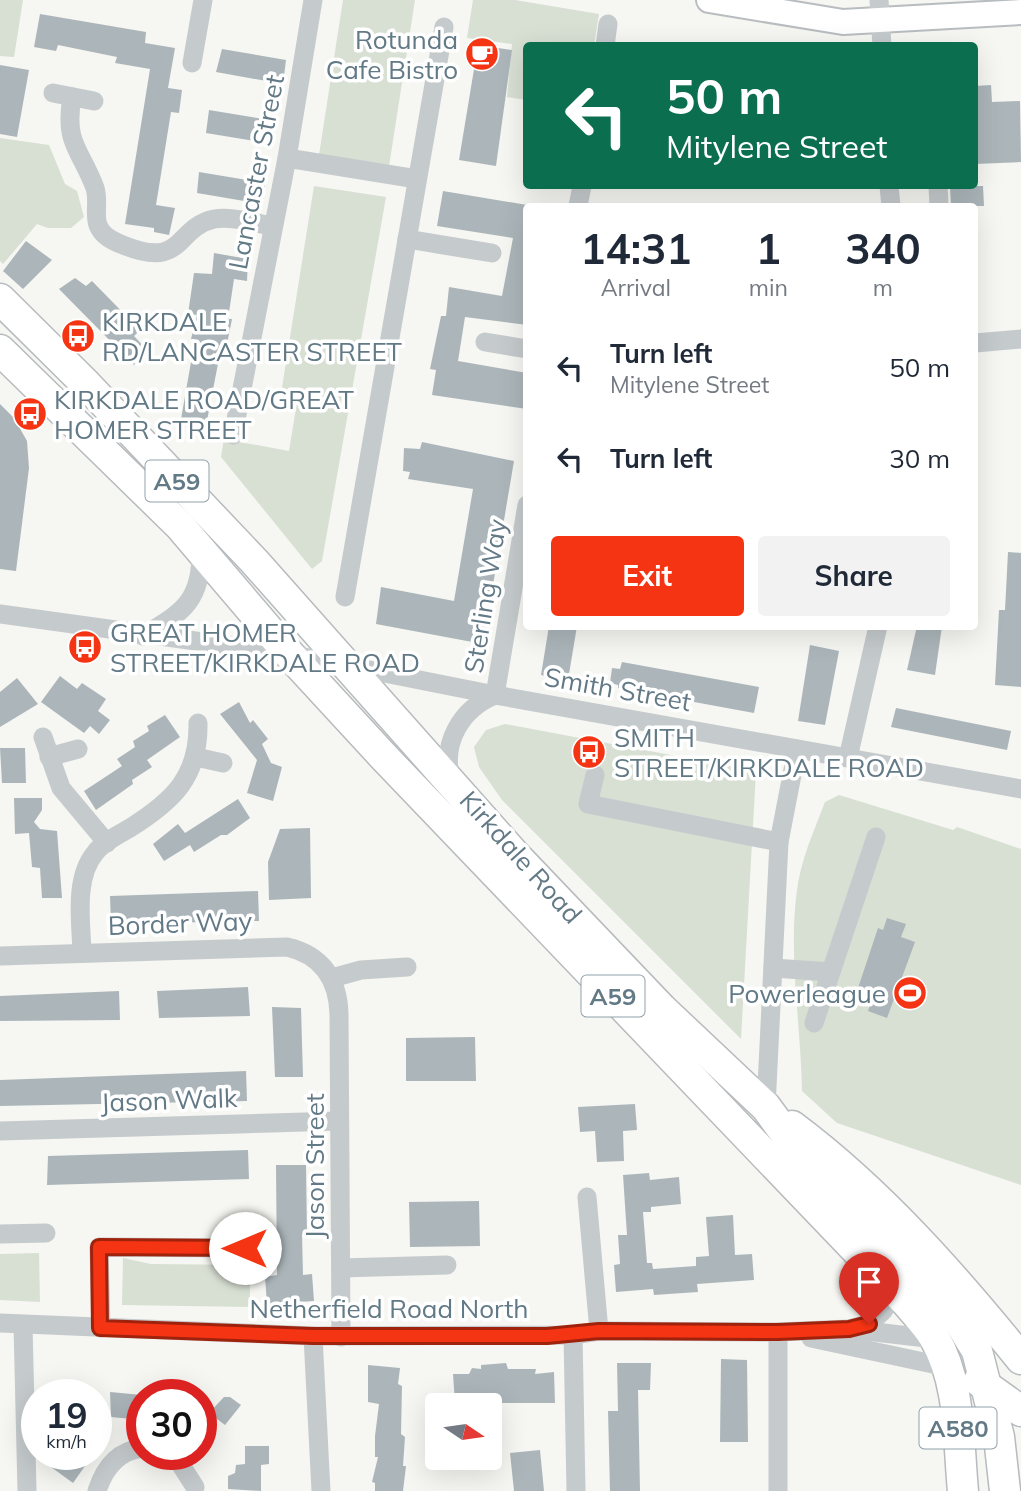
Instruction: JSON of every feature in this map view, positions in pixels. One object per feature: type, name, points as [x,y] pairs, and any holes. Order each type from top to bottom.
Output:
[{"type":"highway","name":"Kirkdale Road","points":[[0,299],[96,395],[350,667],[515,855],[662,1009],[766,1107],[816,1174],[930,1285],[957,1318],[977,1351],[986,1384],[1010,1446]]},
{"type":"highway","name":"Kirkdale Road","points":[[0,350],[201,550],[289,654],[884,1278],[935,1339]]},
{"type":"highway","name":"A59","points":[[766,1107],[834,1158],[940,1263],[1019,1351]]},
{"type":"highway","points":[[935,1339],[977,1351],[1019,1351]]},
{"type":"highway","name":"A580","points":[[935,1339],[947,1367],[956,1404],[963,1491]]},
{"type":"highway","points":[[947,1367],[986,1384],[1021,1411]]},
{"type":"highway","name":"A580","points":[[1004,1488],[1010,1446]]},
{"type":"main road","points":[[721,1],[843,22],[881,22],[1021,12]]},
{"type":"street","points":[[192,63],[203,0]]},
{"type":"street","name":"Lancaster Street","points":[[233,435],[287,158],[313,0]]},
{"type":"street","points":[[606,42],[608,24]]},
{"type":"street","points":[[345,597],[444,27]]},
{"type":"street","points":[[94,101],[63,95],[71,139],[96,190],[98,224],[112,241],[142,251],[162,252],[178,245],[205,222],[214,219],[226,218],[272,226]]},
{"type":"street","points":[[287,158],[417,179]]},
{"type":"street","points":[[407,239],[492,253]]},
{"type":"street","points":[[978,343],[1021,339]]},
{"type":"street","points":[[485,342],[523,348]]},
{"type":"street","name":"Sterling Way","points":[[495,695],[523,529]]},
{"type":"street","points":[[143,636],[188,606],[199,580],[201,550]]},
{"type":"street","name":"Smith Street","points":[[0,614],[143,636],[289,654],[495,695],[1021,789]]},
{"type":"street","points":[[848,758],[876,630]]},
{"type":"street","points":[[451,780],[449,749],[458,724],[475,706],[495,695]]},
{"type":"street","points":[[82,952],[82,884],[94,853],[149,816],[174,795],[196,757],[198,723]]},
{"type":"street","points":[[43,737],[61,788],[107,842]]},
{"type":"street","points":[[766,1107],[779,842],[797,749]]},
{"type":"street","points":[[49,757],[78,750]]},
{"type":"street","points":[[196,757],[223,762]]},
{"type":"street","points":[[595,775],[588,804],[779,842]]},
{"type":"street","points":[[814,1023],[876,837]]},
{"type":"street","name":"Border Way","points":[[0,957],[82,952],[287,947],[313,957],[335,987]]},
{"type":"street","points":[[335,987],[361,970],[407,967]]},
{"type":"street","points":[[773,968],[831,972]]},
{"type":"street","name":"Jason Street","points":[[335,987],[341,1336]]},
{"type":"street","name":"Jason Walk","points":[[0,1130],[339,1121]]},
{"type":"street","points":[[587,1198],[599,1331]]},
{"type":"street","points":[[0,1234],[46,1233]]},
{"type":"street","points":[[100,1328],[99,1247],[245,1248]]},
{"type":"street","points":[[341,1268],[447,1265]]},
{"type":"street","name":"Netherfield Road North","points":[[849,1329],[869,1324],[884,1310],[887,1291],[884,1278]]},
{"type":"street","name":"Netherfield Road North","points":[[0,1323],[313,1336],[573,1335],[599,1331],[778,1332],[849,1329],[935,1339]]},
{"type":"street","points":[[23,1325],[27,1491]]},
{"type":"street","points":[[778,1332],[778,1491]]},
{"type":"street","name":"Netherfield Road North","points":[[778,1332],[947,1367]]},
{"type":"street","points":[[573,1335],[576,1491]]},
{"type":"street","points":[[313,1336],[321,1491]]},
{"type":"street","points":[[97,1491],[103,1475],[119,1456],[126,1454]]},
{"type":"street","points":[[185,1470],[195,1487]]},
{"type":"shaded area","points":[[0,0],[23,0],[14,57],[0,56]]},
{"type":"shaded area","points":[[343,0],[415,0],[389,166],[319,155]]},
{"type":"shaded area","points":[[473,0],[515,0],[599,14],[594,42],[523,42],[523,99],[507,97],[512,44],[467,38]]},
{"type":"shaded area","points":[[0,138],[49,145],[65,184],[77,191],[84,217],[71,228],[48,228],[37,224],[3,264],[0,261]]},
{"type":"shaded area","points":[[314,186],[386,197],[322,561],[312,569],[221,457],[224,439],[289,451],[297,402],[281,394]]},
{"type":"shaded area","points":[[505,724],[756,771],[741,1039],[502,800],[479,767],[474,747],[486,730]]},
{"type":"shaded area","name":"Powerleague","points":[[839,795],[953,830],[957,827],[1021,849],[1021,1185],[837,1123],[802,1091],[794,965],[797,890],[805,856],[825,802]]},
{"type":"shaded area","points":[[39,1253],[40,1302],[0,1300],[0,1254]]},
{"type":"shaded area","points":[[123,1258],[151,1264],[250,1265],[250,1307],[122,1305]]},
{"type":"building","points":[[40,14],[146,32],[145,43],[175,48],[168,88],[182,90],[179,113],[171,112],[156,205],[175,208],[169,235],[154,232],[154,228],[125,224],[150,69],[115,63],[117,57],[58,45],[56,51],[34,47]]},
{"type":"building","points":[[478,45],[512,50],[496,166],[459,160]]},
{"type":"building","points":[[222,49],[286,60],[283,84],[216,72]]},
{"type":"building","points":[[0,65],[29,70],[17,137],[0,134]]},
{"type":"building","points":[[991,85],[992,102],[1020,101],[1021,162],[978,164],[978,86]]},
{"type":"building","points":[[209,110],[276,121],[272,144],[206,133]]},
{"type":"building","points":[[199,172],[265,183],[262,204],[197,193]]},
{"type":"building","points":[[978,186],[983,186],[984,206],[978,206],[978,203],[951,203],[950,189],[978,189]]},
{"type":"building","points":[[443,191],[523,204],[523,324],[465,317],[458,361],[523,372],[523,408],[432,395],[436,370],[430,369],[441,316],[446,316],[449,287],[502,296],[513,238],[437,226]]},
{"type":"building","points":[[26,241],[52,260],[23,289],[3,271]]},
{"type":"building","points":[[214,253],[248,259],[247,281],[234,279],[228,319],[232,319],[227,344],[222,343],[205,431],[180,425],[195,339],[191,339],[197,315],[188,314],[194,273],[212,274]]},
{"type":"building","points":[[75,278],[86,286],[92,281],[140,330],[134,336],[147,350],[134,365],[59,289]]},
{"type":"building","points":[[0,404],[14,418],[27,441],[29,468],[16,571],[0,569]]},
{"type":"building","points":[[422,442],[514,461],[483,644],[376,624],[381,587],[454,601],[473,489],[408,479],[410,472],[403,471],[404,448],[420,449]]},
{"type":"building","points":[[1008,552],[1021,553],[1021,687],[995,685],[999,610],[1005,610]]},
{"type":"building","points":[[548,630],[576,630],[568,680],[541,675]]},
{"type":"building","points":[[916,630],[941,630],[935,675],[907,670]]},
{"type":"building","points":[[810,645],[839,651],[825,725],[798,721]]},
{"type":"building","points":[[622,662],[759,687],[754,713],[618,688],[618,685],[610,683],[612,668],[620,669]]},
{"type":"building","points":[[60,676],[77,689],[82,683],[106,699],[98,711],[110,720],[99,734],[90,726],[84,733],[41,702]]},
{"type":"building","points":[[17,678],[38,704],[0,727],[0,692]]},
{"type":"building","points":[[239,702],[250,723],[253,720],[268,739],[262,744],[271,763],[282,767],[273,801],[247,793],[257,760],[220,714]]},
{"type":"building","points":[[896,708],[1011,731],[1007,750],[891,727]]},
{"type":"building","points":[[165,715],[180,737],[147,760],[152,767],[132,780],[133,784],[96,810],[84,791],[122,766],[117,759],[135,747],[133,741],[149,731],[147,726]]},
{"type":"building","points":[[0,748],[25,748],[26,783],[2,783]]},
{"type":"building","points":[[14,798],[42,798],[42,810],[34,822],[40,829],[57,831],[62,898],[42,898],[40,868],[32,867],[29,833],[15,834]]},
{"type":"building","points":[[238,799],[250,818],[227,835],[221,835],[194,852],[190,845],[164,861],[153,844],[178,824],[185,833]]},
{"type":"building","points":[[310,828],[311,898],[269,900],[268,862],[280,829]]},
{"type":"building","points":[[258,891],[259,921],[111,924],[110,896]]},
{"type":"building","points":[[887,918],[906,924],[901,937],[915,942],[887,1018],[868,1011],[871,1002],[855,997],[878,928],[883,930]]},
{"type":"building","points":[[248,987],[250,1016],[159,1018],[157,991]]},
{"type":"building","points":[[119,991],[120,1020],[0,1021],[0,996]]},
{"type":"building","points":[[272,1007],[301,1008],[303,1077],[275,1077]]},
{"type":"building","points":[[475,1037],[476,1081],[406,1081],[406,1038]]},
{"type":"building","points":[[246,1071],[247,1101],[0,1106],[0,1080]]},
{"type":"building","points":[[635,1104],[637,1130],[623,1131],[624,1161],[597,1162],[595,1131],[580,1132],[578,1107]]},
{"type":"building","points":[[248,1150],[249,1179],[47,1185],[48,1156]]},
{"type":"building","points":[[276,1165],[306,1165],[307,1234],[302,1234],[303,1275],[312,1274],[314,1301],[267,1304],[265,1277],[277,1275]]},
{"type":"building","points":[[649,1173],[650,1180],[679,1177],[681,1204],[651,1207],[651,1212],[643,1212],[647,1263],[652,1263],[653,1269],[696,1266],[696,1257],[709,1256],[706,1217],[733,1215],[735,1255],[752,1254],[754,1280],[697,1284],[698,1292],[654,1295],[653,1289],[616,1292],[614,1265],[620,1264],[618,1235],[627,1235],[623,1175]]},
{"type":"building","points":[[479,1201],[480,1246],[410,1247],[409,1202]]},
{"type":"building","points":[[721,1359],[747,1360],[748,1442],[720,1442]]},
{"type":"building","points":[[506,1363],[508,1369],[536,1369],[535,1374],[554,1372],[555,1403],[502,1403],[502,1393],[454,1393],[453,1374],[469,1374],[472,1368],[481,1369],[481,1365]]},
{"type":"building","points":[[617,1363],[651,1363],[650,1390],[638,1390],[640,1491],[610,1491],[608,1411],[618,1411]]},
{"type":"building","points":[[368,1365],[400,1368],[398,1384],[402,1386],[401,1434],[405,1437],[403,1466],[406,1466],[403,1491],[375,1491],[375,1483],[372,1482],[378,1457],[375,1457],[375,1436],[379,1404],[368,1402]]},
{"type":"building","points":[[112,1392],[126,1394],[126,1418],[112,1417]]},
{"type":"building","points":[[224,1397],[230,1397],[241,1405],[225,1425],[217,1419],[217,1404]]},
{"type":"building","points":[[245,1446],[269,1446],[269,1464],[261,1465],[261,1491],[228,1489],[228,1476],[235,1473],[236,1465],[245,1464]]},
{"type":"building","points":[[540,1450],[544,1491],[514,1491],[510,1453]]},
{"type":"building","points":[[55,1470],[82,1470],[73,1483]]},
{"type":"place","name":"Rotunda Cafe Bistro","points":[[482,54]]},
{"type":"place","name":"KIRKDALE RD/LANCASTER STREET","points":[[78,336]]},
{"type":"place","name":"KIRKDALE ROAD/GREAT HOMER STREET","points":[[30,414]]},
{"type":"place","name":"GREAT HOMER STREET/KIRKDALE ROAD","points":[[85,647]]},
{"type":"place","name":"SMITH STREET/KIRKDALE ROAD","points":[[589,752]]},
{"type":"place","name":"Powerleague","points":[[910,993]]},
{"type":"route","points":[[245,1248],[99,1247],[100,1328],[313,1336],[547,1336],[599,1331],[778,1332],[849,1329],[869,1324]]}]
